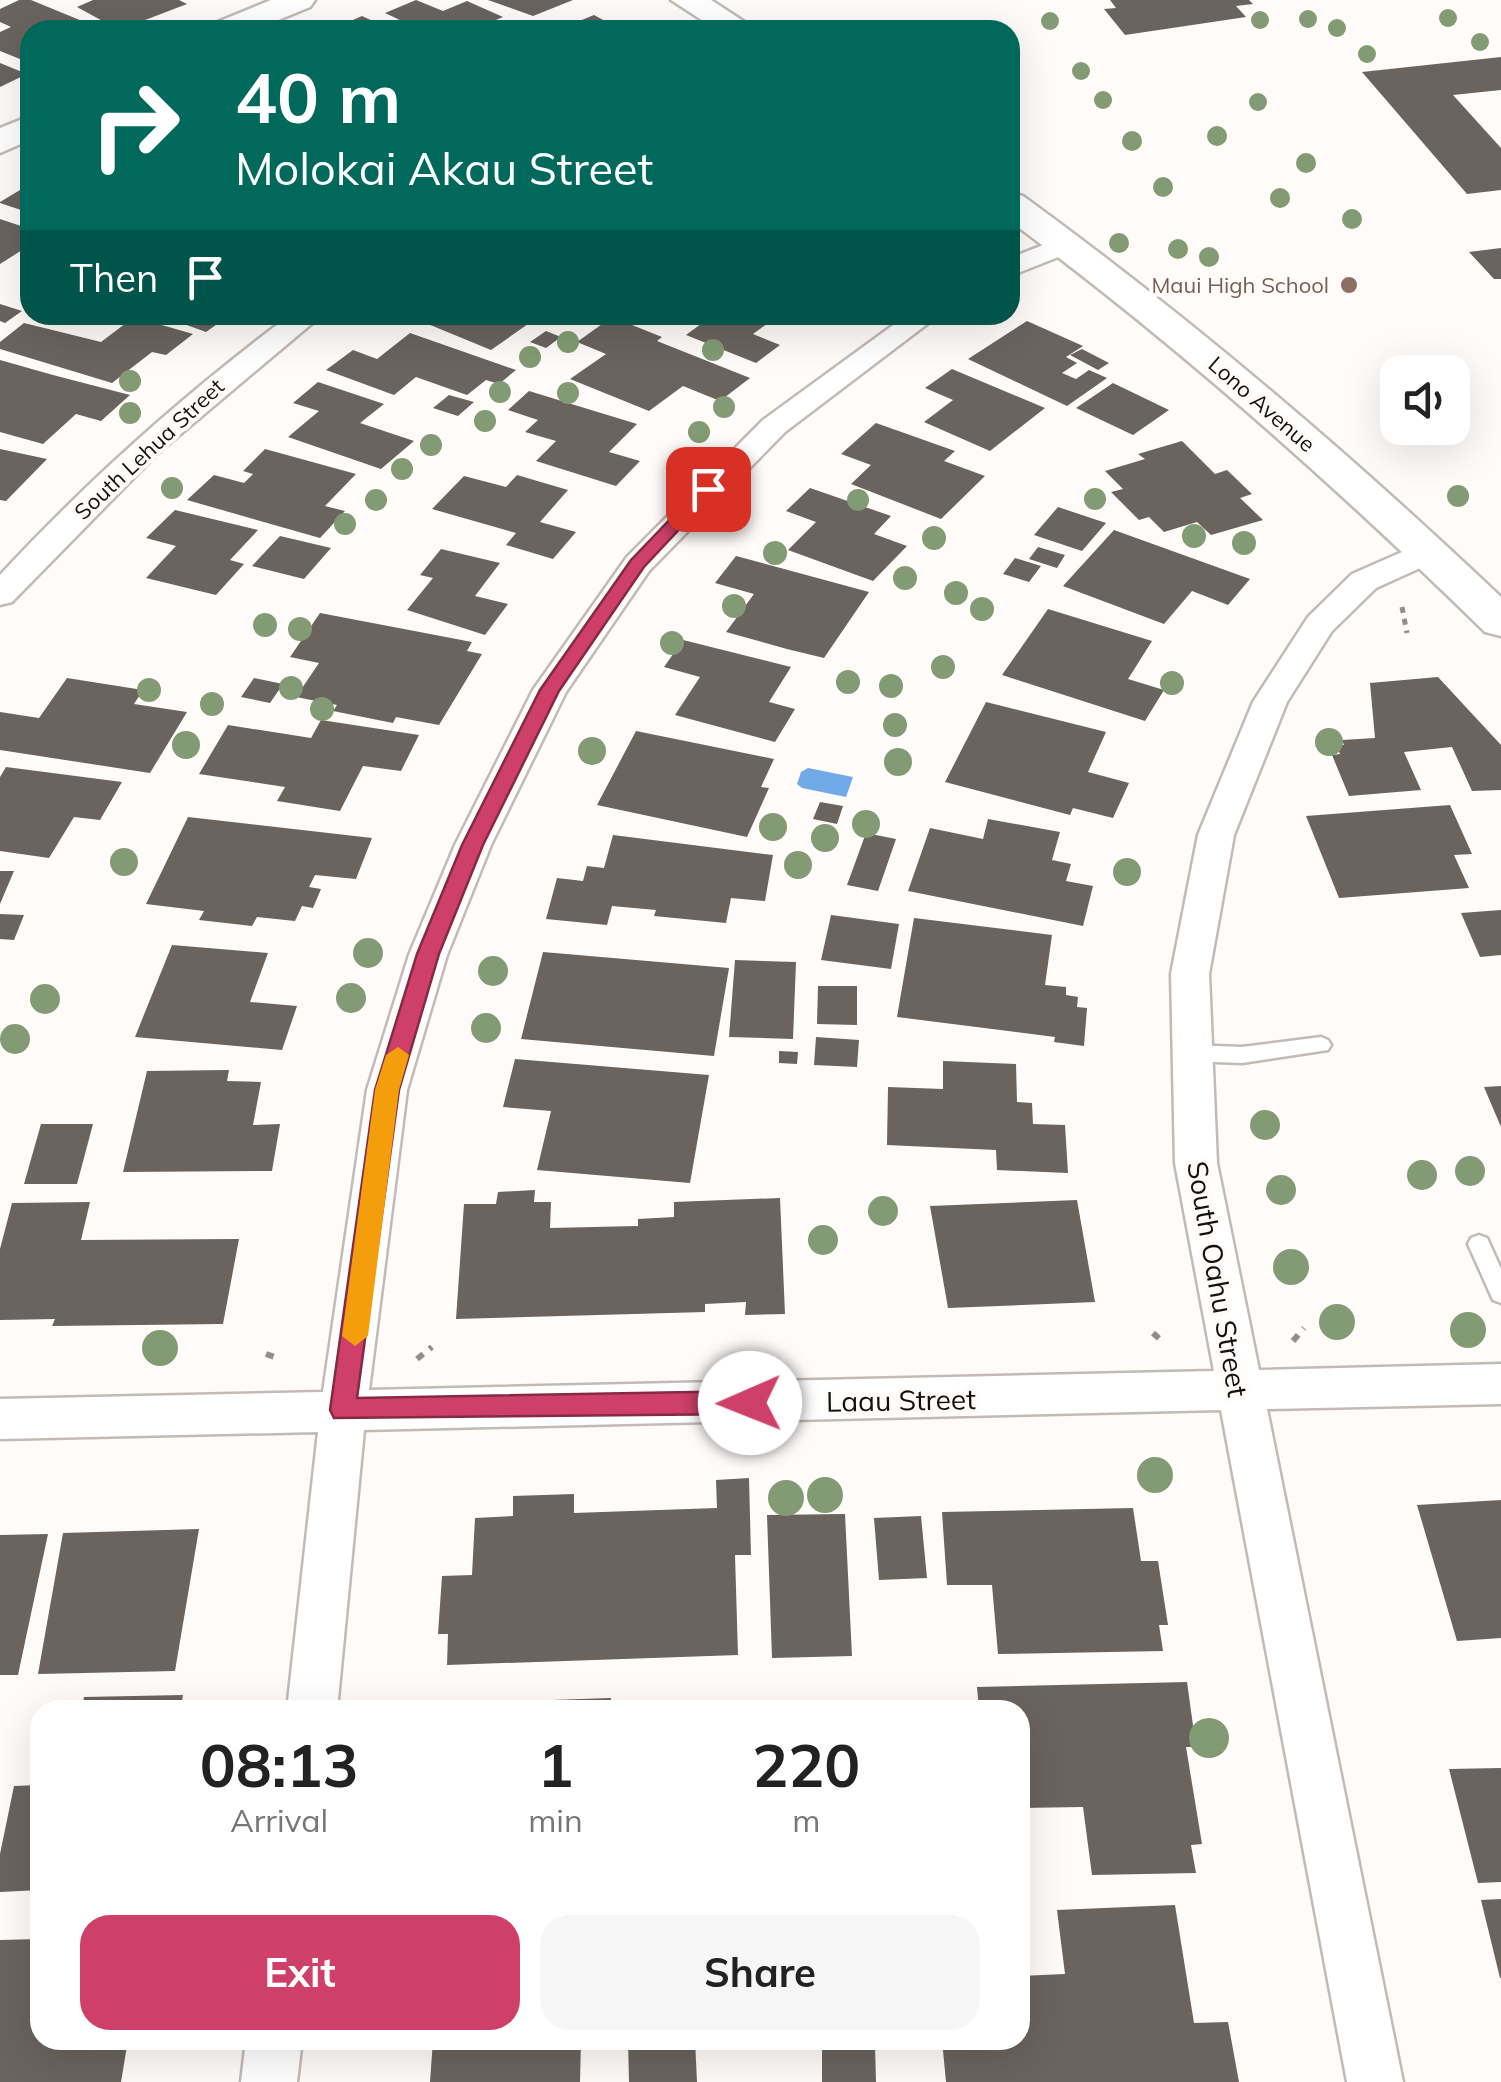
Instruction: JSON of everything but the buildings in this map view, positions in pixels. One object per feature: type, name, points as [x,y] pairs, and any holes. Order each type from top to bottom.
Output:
[{"type":"street","points":[[251,20],[300,0]]},
{"type":"street","points":[[687,0],[723,20]]},
{"type":"street","name":"Lono Avenue","points":[[1020,211],[1171,324],[1430,552],[1501,622]]},
{"type":"street","points":[[1020,264],[1066,244]]},
{"type":"street","name":"South Lehua Street","points":[[0,594],[38,552],[191,407],[295,325]]},
{"type":"street","points":[[313,1700],[343,1410],[387,1090],[428,954],[473,845],[550,690],[638,564],[774,426],[911,325]]},
{"type":"street","name":"South Oahu Street","points":[[1375,2082],[1196,1163],[1190,974],[1216,835],[1270,702],[1320,624],[1364,580],[1430,552]]},
{"type":"street","name":"Laau Street","points":[[0,1420],[1501,1384]]},
{"type":"street","points":[[269,2082],[273,2050]]},
{"type":"lane","points":[[1190,1053],[1242,1055],[1322,1045]]},
{"type":"lane","points":[[1479,1244],[1501,1294]]},
{"type":"path","points":[[1402,607],[1407,633]]},
{"type":"path","points":[[1293,1341],[1304,1328]]},
{"type":"path","points":[[1153,1333],[1164,1343]]},
{"type":"path","points":[[417,1358],[432,1348]]},
{"type":"path","points":[[266,1354],[280,1359]]},
{"type":"water","points":[[808,768],[853,777],[846,797],[802,788],[797,784],[801,772]]},
{"type":"slow traffic","points":[[355,1336],[387,1090],[398,1055]]},
{"type":"place","name":"Maui High School","points":[[1349,285]]},
{"type":"route","points":[[708,489],[638,564],[581,640],[550,690],[473,845],[428,954],[387,1090],[343,1410],[750,1403]]}]
